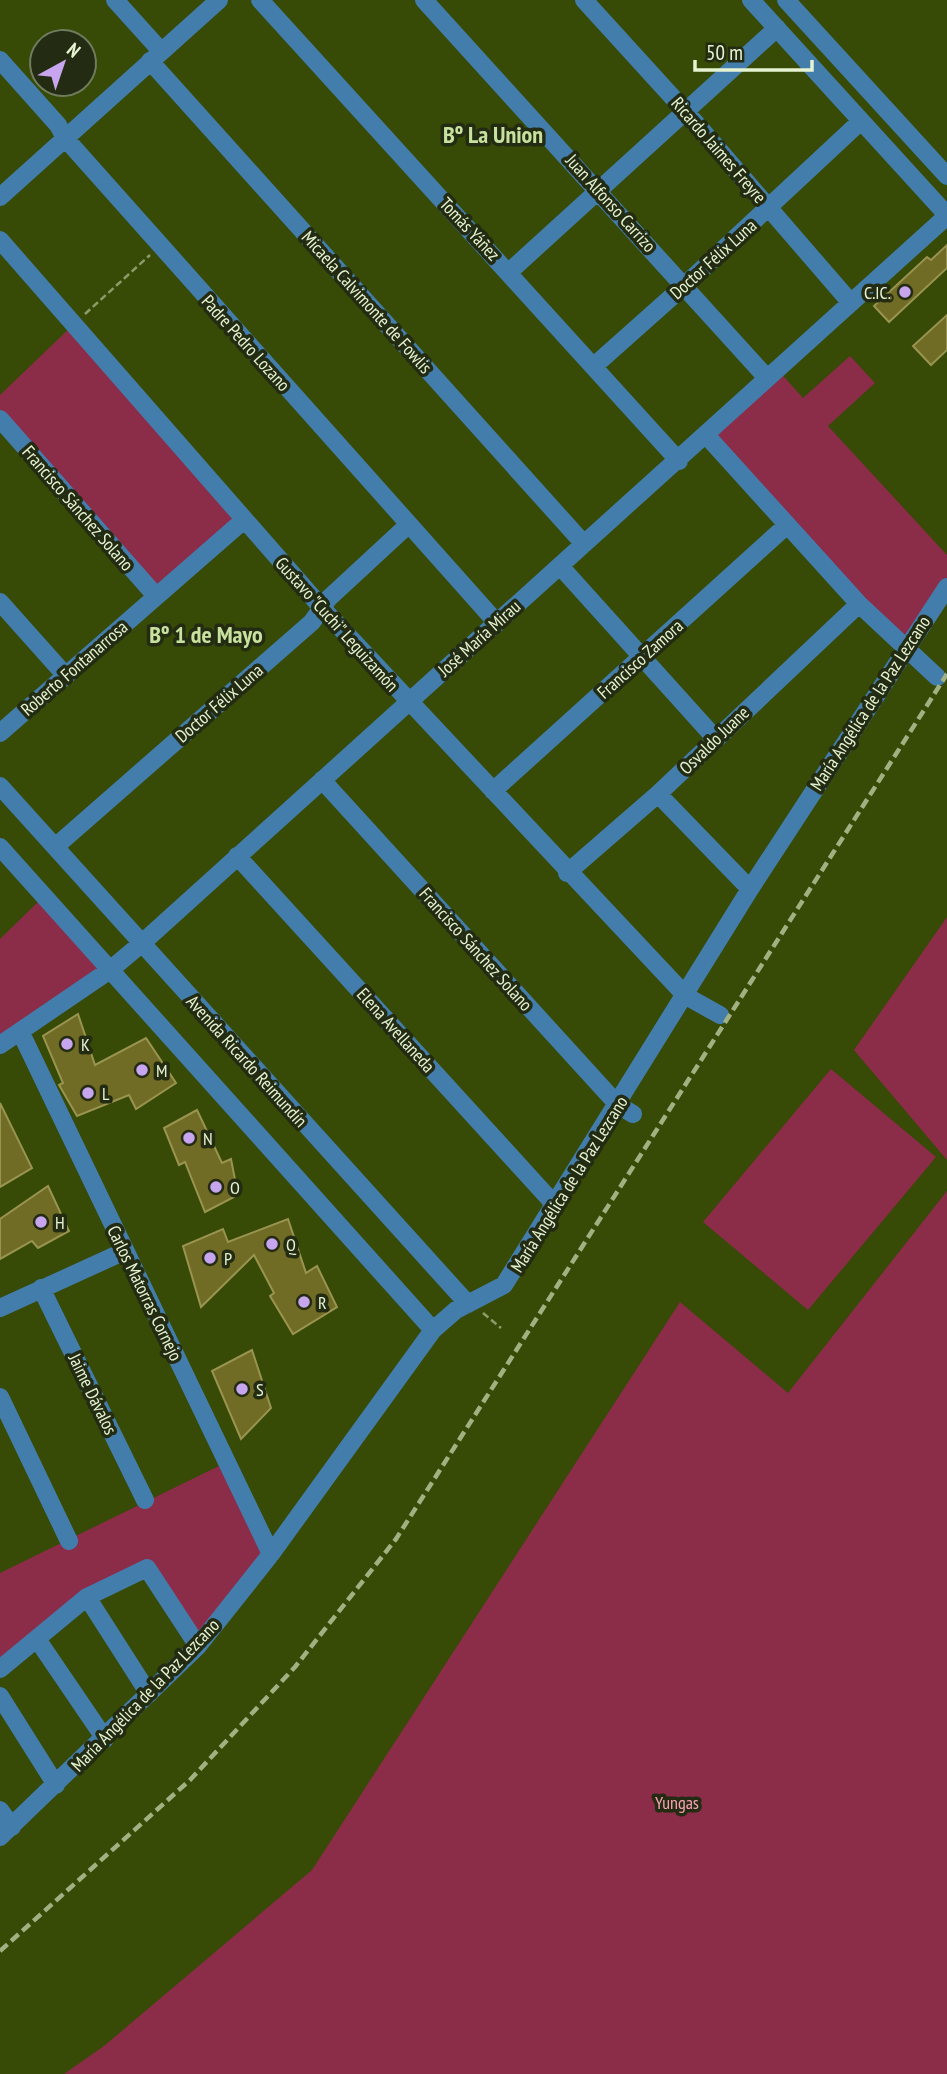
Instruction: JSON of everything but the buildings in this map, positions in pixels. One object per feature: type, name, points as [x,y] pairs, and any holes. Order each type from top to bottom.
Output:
[{"type":"street","name":"Micaela Calvimonte de Fowlis","points":[[115,0],[156,56],[584,544]]},
{"type":"street","points":[[0,197],[219,0]]},
{"type":"street","name":"Tomás Yáñez","points":[[260,0],[679,461]]},
{"type":"street","name":"Juan Alfonso Carrizo","points":[[424,0],[767,378]]},
{"type":"street","name":"Ricardo Jaimes Freyre","points":[[584,0],[686,112],[851,303]]},
{"type":"street","points":[[751,0],[947,216]]},
{"type":"street","points":[[786,0],[947,176]]},
{"type":"street","points":[[509,272],[777,28]]},
{"type":"street","name":"Padre Pedro Lozano","points":[[0,60],[160,246],[497,623]]},
{"type":"street","name":"Doctor Félix Luna","points":[[594,366],[770,208],[861,121]]},
{"type":"street","name":"José María Mirau","points":[[0,1045],[110,970],[141,944],[679,461],[947,216]]},
{"type":"street","name":"Gustavo \"Cuchi\" Leguizamón","points":[[0,240],[321,608],[408,702],[686,996],[720,1015]]},
{"type":"street","name":"Francisco Sánchez Solano","points":[[0,419],[156,596]]},
{"type":"street","points":[[706,435],[859,604],[904,649],[937,677]]},
{"type":"street","name":"Roberto Fontanarrosa","points":[[0,733],[244,520]]},
{"type":"street","name":"Doctor Félix Luna","points":[[55,847],[312,622],[321,608],[408,525]]},
{"type":"street","name":"Francisco Zamora","points":[[493,791],[786,526]]},
{"type":"street","points":[[560,566],[715,738]]},
{"type":"street","name":"María Angélica de la Paz Lezcano","points":[[6,1832],[198,1646],[271,1554],[433,1330],[446,1317],[504,1285],[555,1205],[626,1110],[686,996],[750,889],[904,649],[947,587]]},
{"type":"street","points":[[0,602],[66,676]]},
{"type":"street","name":"Osvaldo Juane","points":[[567,873],[658,794],[859,604]]},
{"type":"street","name":"Francisco Sánchez Solano","points":[[322,780],[626,1110]]},
{"type":"street","name":"Avenida Ricardo Reimundín","points":[[0,786],[468,1304]]},
{"type":"street","points":[[658,794],[750,889]]},
{"type":"street","points":[[0,847],[433,1330]]},
{"type":"street","name":"Elena Avellaneda","points":[[237,856],[555,1205]]},
{"type":"street","name":"Carlos Matorras Cornejo","points":[[20,1031],[271,1554]]},
{"type":"street","points":[[0,1308],[125,1251]]},
{"type":"street","name":"Jaime Dávalos","points":[[41,1288],[145,1500]]},
{"type":"street","points":[[0,1396],[69,1541]]},
{"type":"street","points":[[0,1669],[87,1597],[147,1568],[198,1646]]},
{"type":"street","points":[[87,1597],[149,1694]]},
{"type":"street","points":[[37,1639],[104,1739]]},
{"type":"street","points":[[0,1696],[56,1785]]},
{"type":"street","points":[[0,1810],[6,1832]]},
{"type":"path","points":[[74,324],[160,246]]},
{"type":"path","points":[[468,1304],[501,1328]]},
{"type":"green space","points":[[74,324],[244,520],[156,596],[0,419],[0,395]]},
{"type":"green space","points":[[850,356],[875,383],[828,426],[947,555],[947,580],[902,643],[706,435],[777,369],[803,398]]},
{"type":"green space","points":[[44,896],[110,970],[0,1041],[0,939]]},
{"type":"green space","points":[[947,917],[947,1160],[854,1050]]},
{"type":"green space","points":[[831,1069],[936,1157],[808,1310],[703,1222]]},
{"type":"green space","name":"Yungas","points":[[947,1191],[947,2074],[64,2074],[104,2046],[312,1870],[680,1302],[788,1393]]},
{"type":"green space","points":[[227,1462],[271,1554],[198,1646],[147,1568],[87,1597],[0,1668],[0,1573]]},
{"type":"railway","points":[[0,1951],[190,1780],[295,1667],[396,1539],[947,674]]},
{"type":"place","name":"C.IC.","points":[[905,292]]},
{"type":"place","name":"K","points":[[67,1044]]},
{"type":"place","name":"M","points":[[142,1070]]},
{"type":"place","name":"L","points":[[88,1093]]},
{"type":"place","name":"N","points":[[189,1138]]},
{"type":"place","name":"O","points":[[216,1187]]},
{"type":"place","name":"H","points":[[41,1222]]},
{"type":"place","name":"Q","points":[[272,1244]]},
{"type":"place","name":"P","points":[[210,1258]]},
{"type":"place","name":"R","points":[[304,1302]]},
{"type":"place","name":"S","points":[[242,1389]]},
{"type":"district","name":"Bº La Union","points":[[493,134]]},
{"type":"district","name":"Bº 1 de Mayo","points":[[206,634]]}]
